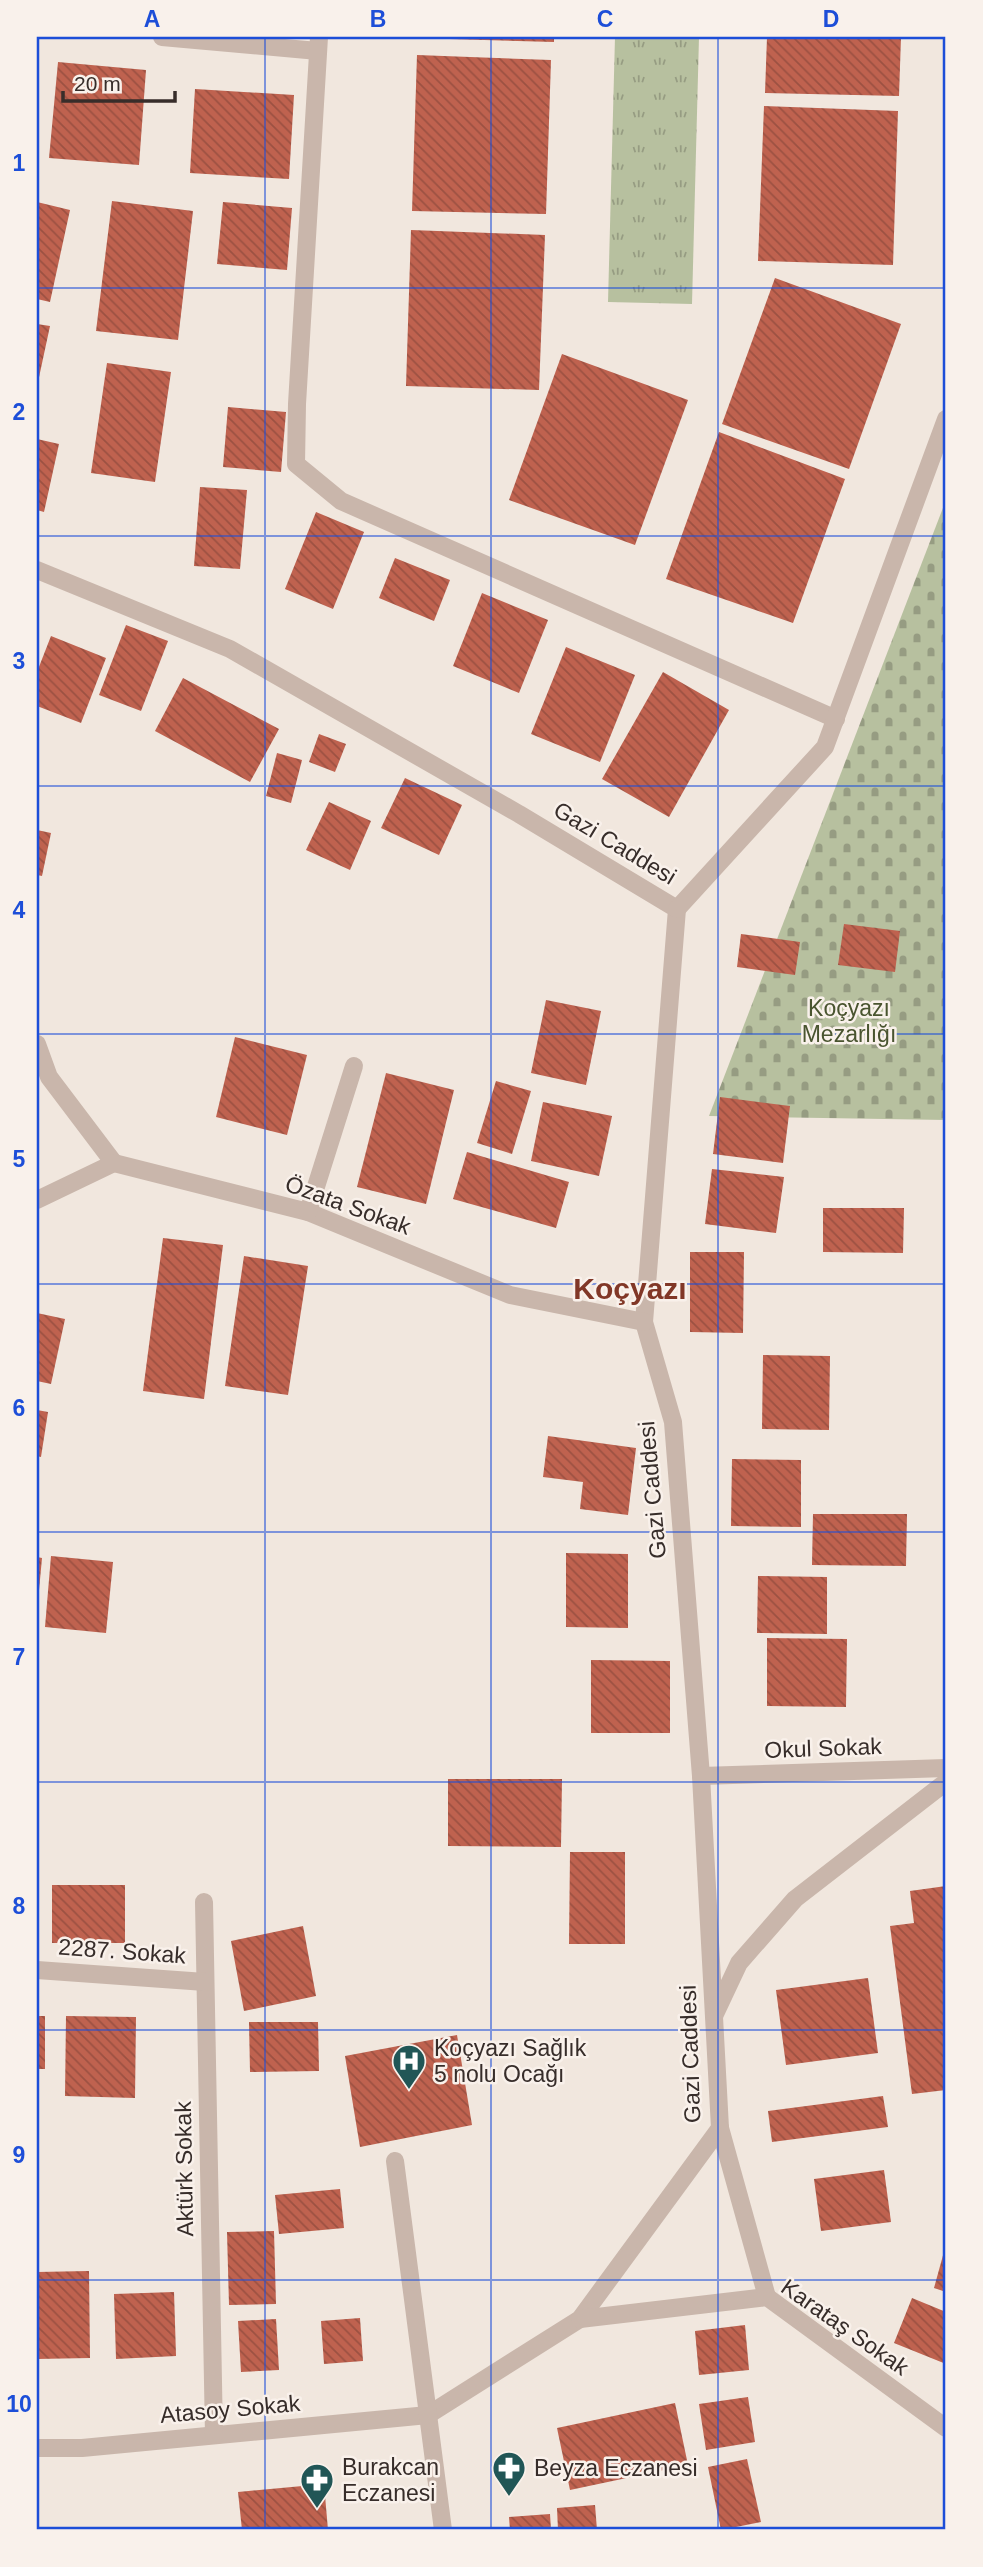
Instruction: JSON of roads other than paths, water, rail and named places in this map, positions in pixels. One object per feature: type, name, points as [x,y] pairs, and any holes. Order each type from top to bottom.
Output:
[{"type":"street","points":[[162,37],[318,44],[296,464],[341,501],[836,719]]},
{"type":"street","points":[[677,909],[825,747],[946,419]]},
{"type":"street","name":"Gazi Caddesi","points":[[37,570],[230,649],[519,814],[677,909],[644,1322],[673,1422],[701,1776],[720,2128],[580,2319],[428,2415]]},
{"type":"street","points":[[37,1044],[49,1077],[114,1163],[37,1200]]},
{"type":"street","points":[[308,1212],[354,1066]]},
{"type":"street","name":"Özata Sokak","points":[[114,1163],[308,1212],[510,1295],[644,1322]]},
{"type":"street","name":"Okul Sokak","points":[[701,1776],[946,1768]]},
{"type":"street","points":[[714,2017],[738,1964],[795,1899],[946,1782]]},
{"type":"street","name":"Aktürk Sokak","points":[[204,1902],[214,2435]]},
{"type":"street","name":"2287. Sokak","points":[[37,1970],[205,1982]]},
{"type":"street","points":[[720,2128],[767,2297]]},
{"type":"street","points":[[395,2161],[443,2530]]},
{"type":"street","name":"Karataş Sokak","points":[[580,2319],[767,2297],[946,2428]]},
{"type":"street","name":"Atasoy Sokak","points":[[37,2448],[82,2448],[428,2415]]},
{"type":"place","name":"Koçyazı Sağlık 5 nolu Ocağı","points":[[409,2091]]},
{"type":"place","name":"Beyza Eczanesi","points":[[509,2498]]},
{"type":"place","name":"Burakcan Eczanesi","points":[[317,2510]]},
{"type":"district","name":"Koçyazı","points":[[630,1289]]},
{"type":"park label","name":"Koçyazı Mezarlığı","points":[[849,1021]]}]
